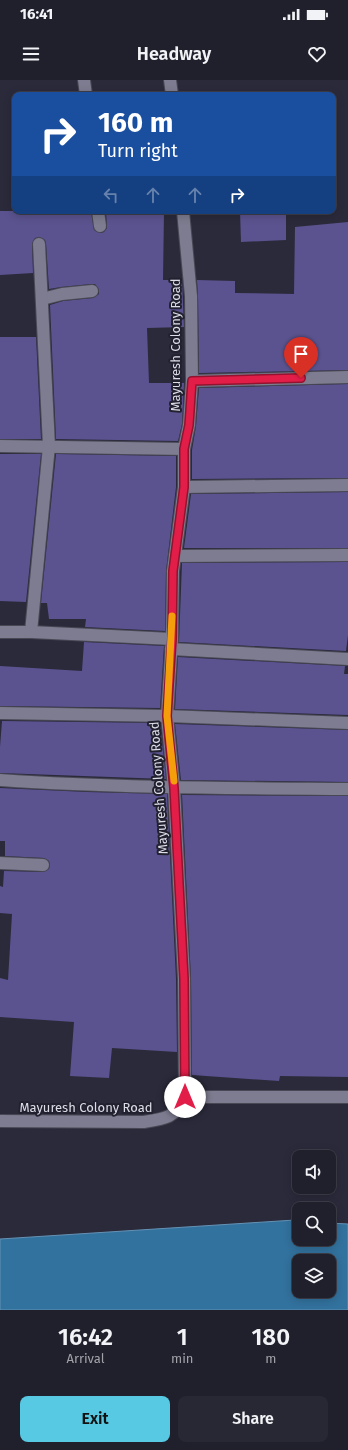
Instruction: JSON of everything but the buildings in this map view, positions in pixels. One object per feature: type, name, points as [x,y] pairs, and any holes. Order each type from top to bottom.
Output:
[{"type":"street","points":[[84,80],[86,92]]},
{"type":"street","points":[[170,80],[172,92]]},
{"type":"street","points":[[98,214],[100,226]]},
{"type":"street","name":"Mayuresh Colony Road","points":[[0,1121],[143,1122],[165,1119],[181,1107],[185,1097],[184,979],[174,788],[167,716],[173,571],[184,487],[184,449],[189,425],[192,381],[191,296],[183,214]]},
{"type":"street","points":[[31,632],[49,446],[39,244]]},
{"type":"street","points":[[42,299],[62,294],[92,291]]},
{"type":"street","points":[[192,381],[348,377]]},
{"type":"street","points":[[0,446],[184,449]]},
{"type":"street","points":[[184,487],[348,485]]},
{"type":"street","points":[[175,556],[348,555]]},
{"type":"street","points":[[0,632],[31,632],[348,659]]},
{"type":"street","points":[[0,713],[167,716],[348,723]]},
{"type":"street","points":[[0,780],[53,784],[174,788],[348,789]]},
{"type":"street","points":[[0,863],[43,865]]},
{"type":"street","points":[[185,1097],[348,1097]]},
{"type":"water","points":[[292,1220],[292,1246],[336,1246],[336,1223],[348,1224],[348,1310],[0,1310],[0,1239]]},
{"type":"slow traffic","points":[[172,616],[167,716],[174,781]]},
{"type":"route","points":[[185,1097],[184,979],[174,788],[167,716],[172,639],[173,571],[184,487],[184,449],[189,425],[192,381],[301,378]]}]
